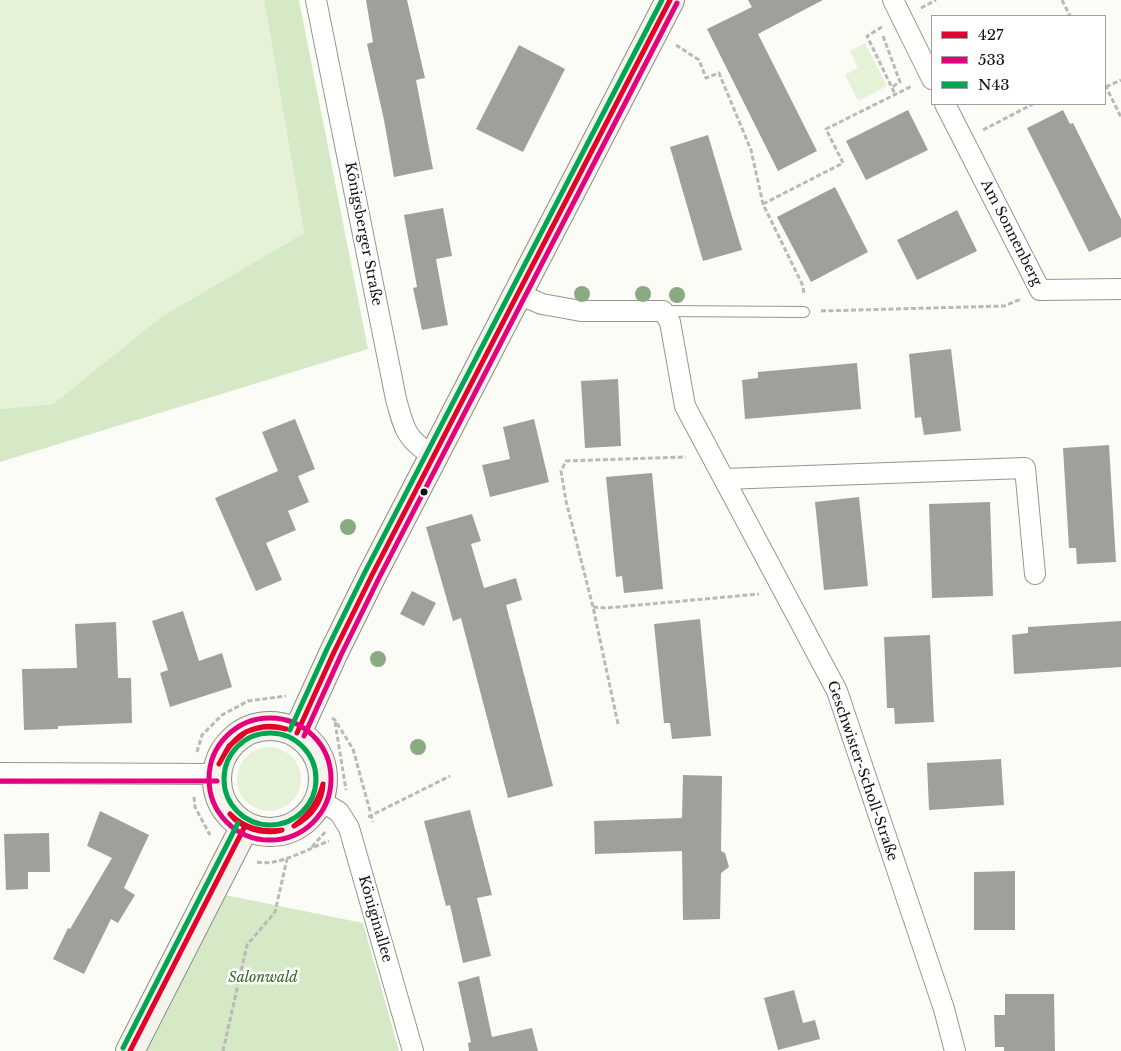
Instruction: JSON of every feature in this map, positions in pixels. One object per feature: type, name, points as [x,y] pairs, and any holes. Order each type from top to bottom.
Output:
[{"type":"main road","points":[[297,733],[334,652],[433,456],[670,0]]},
{"type":"main road","points":[[283,727],[297,733],[309,743],[318,755],[323,770],[323,785],[329,806],[312,813],[301,823],[288,830],[273,833],[245,826],[232,817],[223,804],[218,790],[217,774],[220,759],[228,746],[239,735],[253,728],[283,727]]},
{"type":"main road","points":[[130,1051],[229,854],[245,826]]},
{"type":"street","name":"Königsberger Straße","points":[[316,0],[396,399],[405,430],[418,446],[433,456]]},
{"type":"street","points":[[893,0],[931,77]]},
{"type":"street","name":"Am Sonnenberg","points":[[946,105],[1040,290],[1121,289]]},
{"type":"street","points":[[518,294],[542,304],[581,311],[662,311]]},
{"type":"street","name":"Geschwister-Scholl-Straße","points":[[662,311],[670,322],[684,406],[836,691],[944,1010],[955,1051]]},
{"type":"street","points":[[724,479],[1025,468],[1035,574]]},
{"type":"street","points":[[0,773],[217,774]]},
{"type":"street","name":"Königinallee","points":[[329,806],[350,828],[413,1051]]},
{"type":"lane","points":[[662,311],[804,312]]},
{"type":"path","points":[[1062,0],[1070,15]]},
{"type":"path","points":[[763,204],[843,163],[826,129],[895,94],[866,36],[880,28],[900,82],[892,87]]},
{"type":"path","points":[[654,32],[699,60],[706,78],[719,72],[751,150],[763,204],[803,286],[804,312],[1004,306]]},
{"type":"path","points":[[1106,86],[1121,80]]},
{"type":"path","points":[[1106,88],[1121,117]]},
{"type":"path","points":[[963,140],[1031,105]]},
{"type":"path","points":[[618,724],[593,607],[566,501],[561,471],[566,461],[691,457],[708,450]]},
{"type":"path","points":[[593,607],[606,608],[762,594],[781,586]]},
{"type":"path","points":[[329,806],[346,788],[334,720],[352,749],[371,815],[450,776]]},
{"type":"path","points":[[229,854],[262,863],[287,859],[332,840]]},
{"type":"path","points":[[223,1051],[247,945],[275,912],[287,859]]},
{"type":"green space","points":[[0,0],[264,0],[304,233],[161,317],[53,404],[0,409]]},
{"type":"green space","points":[[264,0],[299,0],[368,349],[0,462],[0,409],[53,404],[161,317],[304,233]]},
{"type":"green space","points":[[865,43],[887,86],[858,101],[845,75],[858,68],[850,51]]},
{"type":"green space","points":[[269,747],[281,750],[292,756],[298,767],[301,779],[298,791],[292,802],[281,808],[269,811],[257,808],[246,802],[240,791],[237,779],[240,767],[246,756],[257,750]]},
{"type":"green space","name":"Salonwald","points":[[220,894],[363,923],[399,1051],[145,1051]]},
{"type":"building","points":[[366,0],[407,0],[425,78],[416,80],[433,169],[394,177],[384,120],[367,44],[373,42]]},
{"type":"building","points":[[748,0],[823,0],[758,34],[817,151],[778,171],[707,29],[752,7]]},
{"type":"building","points":[[519,45],[565,69],[523,152],[476,129]]},
{"type":"building","points":[[908,110],[928,150],[866,180],[846,141]]},
{"type":"building","points":[[1063,110],[1070,124],[1073,123],[1121,219],[1121,237],[1089,252],[1027,128]]},
{"type":"building","points":[[708,135],[742,250],[703,261],[670,147]]},
{"type":"building","points":[[835,187],[868,252],[811,282],[777,217]]},
{"type":"building","points":[[443,208],[452,256],[436,259],[448,325],[422,330],[413,288],[417,287],[404,215]]},
{"type":"building","points":[[957,210],[977,251],[917,280],[897,240]]},
{"type":"building","points":[[951,349],[961,431],[924,435],[921,417],[915,418],[909,354]]},
{"type":"building","points":[[857,363],[861,409],[745,419],[742,380],[758,378],[758,372]]},
{"type":"building","points":[[618,379],[621,446],[585,448],[581,381]]},
{"type":"building","points":[[295,419],[315,469],[298,476],[309,502],[288,511],[296,530],[266,543],[282,580],[256,591],[215,498],[278,471],[262,432]]},
{"type":"building","points":[[534,419],[549,482],[490,497],[482,465],[510,459],[503,427]]},
{"type":"building","points":[[1109,445],[1116,562],[1077,564],[1076,548],[1069,548],[1063,448]]},
{"type":"building","points":[[652,473],[663,589],[624,593],[622,576],[616,577],[606,477]]},
{"type":"building","points":[[859,497],[868,586],[824,590],[815,502]]},
{"type":"building","points":[[990,502],[993,596],[932,598],[929,504]]},
{"type":"building","points":[[472,514],[481,541],[471,544],[484,588],[516,578],[522,600],[506,605],[553,786],[508,798],[461,618],[453,621],[426,527]]},
{"type":"building","points":[[412,591],[436,603],[424,626],[400,614]]},
{"type":"building","points":[[183,611],[199,661],[222,653],[232,687],[170,707],[160,673],[168,670],[152,621]]},
{"type":"building","points":[[700,619],[711,736],[672,739],[670,723],[664,723],[654,624]]},
{"type":"building","points":[[1121,621],[1121,667],[1014,674],[1012,635],[1028,633],[1028,627]]},
{"type":"building","points":[[116,622],[118,678],[131,678],[132,723],[58,726],[58,729],[24,730],[22,669],[77,668],[75,624]]},
{"type":"building","points":[[930,635],[934,722],[895,724],[894,708],[887,708],[884,637]]},
{"type":"building","points":[[1001,759],[1004,805],[929,810],[927,763]]},
{"type":"building","points":[[683,775],[722,776],[721,851],[725,853],[729,867],[721,873],[720,919],[683,920],[682,851],[595,854],[594,821],[682,818]]},
{"type":"building","points":[[470,810],[492,895],[477,898],[491,956],[463,963],[450,905],[446,906],[424,821]]},
{"type":"building","points":[[100,811],[149,835],[124,888],[135,895],[118,923],[111,919],[84,974],[53,959],[68,928],[70,929],[112,858],[87,846]]},
{"type":"building","points":[[49,833],[50,872],[28,872],[28,889],[6,890],[4,834]]},
{"type":"building","points":[[1015,871],[1015,930],[974,930],[974,872]]},
{"type":"building","points":[[479,976],[492,1037],[532,1028],[538,1051],[469,1051],[468,1043],[471,1042],[458,982]]},
{"type":"building","points":[[794,990],[803,1023],[815,1020],[820,1039],[778,1050],[764,998]]},
{"type":"building","points":[[1005,994],[1054,994],[1055,1051],[1004,1051],[1004,1047],[995,1047],[994,1015],[1005,1015]]},
{"type":"transit line","name":"N43","points":[[290,730],[365,572],[662,0]]},
{"type":"transit line","name":"427","points":[[297,733],[372,575],[670,0]]},
{"type":"transit line","name":"533","points":[[304,736],[379,578],[677,3]]},
{"type":"transit line","name":"533","points":[[270,718],[293,723],[313,736],[326,756],[331,779],[326,802],[313,822],[293,835],[270,840],[247,835],[227,822],[214,802],[209,779],[214,756],[227,736],[247,723],[270,718]]},
{"type":"transit line","name":"427","points":[[246,732],[266,726],[286,729]]},
{"type":"transit line","name":"427","points":[[246,732],[266,727],[286,729]]},
{"type":"transit line","name":"427","points":[[219,764],[229,746],[246,732]]},
{"type":"transit line","name":"427","points":[[219,764],[227,750],[246,732]]},
{"type":"transit line","name":"N43","points":[[270,733],[287,737],[302,747],[312,762],[316,779],[312,796],[302,811],[287,821],[270,825],[253,821],[238,811],[228,796],[224,779],[228,762],[238,747],[253,737],[270,733]]},
{"type":"transit line","name":"533","points":[[0,781],[217,781]]},
{"type":"transit line","name":"427","points":[[294,826],[312,808],[323,784]]},
{"type":"transit line","name":"427","points":[[294,826],[314,809],[318,803],[323,784]]},
{"type":"transit line","name":"427","points":[[230,814],[241,823],[254,828],[268,831],[282,830]]},
{"type":"transit line","name":"427","points":[[230,814],[240,824],[254,830],[268,832],[282,830]]},
{"type":"transit line","name":"N43","points":[[123,1048],[238,823]]},
{"type":"transit line","name":"427","points":[[130,1051],[245,826]]}]
